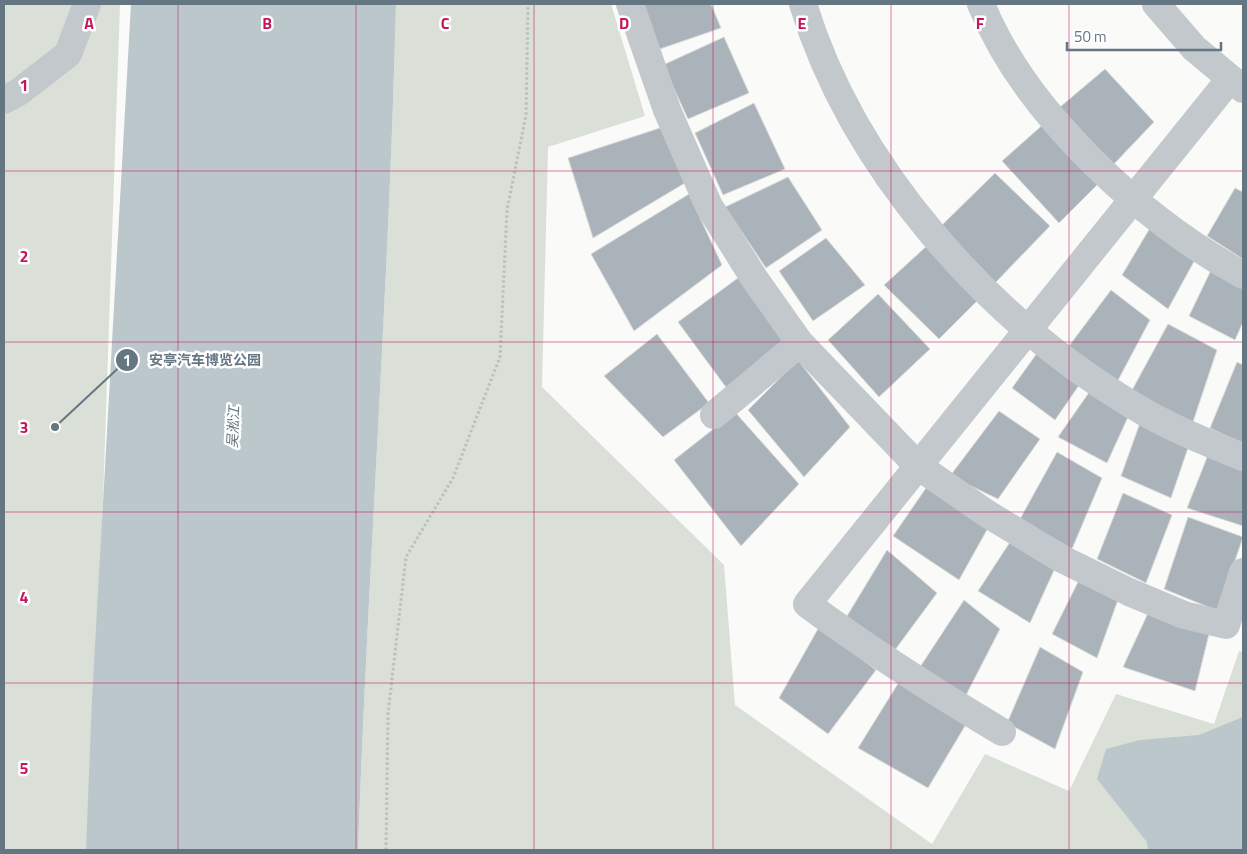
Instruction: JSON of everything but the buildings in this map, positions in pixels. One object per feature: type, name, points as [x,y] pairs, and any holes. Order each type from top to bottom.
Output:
[{"type":"street","points":[[4,100],[20,92],[68,54],[87,4]]},
{"type":"street","points":[[630,4],[666,110],[709,206],[754,278],[800,343],[918,466],[986,513],[1060,558],[1129,592],[1184,615],[1226,625],[1243,572]]},
{"type":"street","points":[[803,4],[836,84],[873,154],[926,227],[982,288],[1028,330],[1072,365],[1135,407],[1207,442],[1243,457]]},
{"type":"street","points":[[981,4],[1016,68],[1046,109],[1085,153],[1133,200],[1211,258],[1243,275]]},
{"type":"street","points":[[1002,732],[857,642],[807,604],[1133,200],[1236,84],[1194,48],[1156,4]]},
{"type":"street","points":[[714,416],[800,343]]},
{"type":"path","points":[[386,850],[388,714],[406,557],[453,478],[500,357],[507,210],[526,115],[528,4]]},
{"type":"shaded area","points":[[4,4],[120,4],[91,850],[4,850]]},
{"type":"shaded area","points":[[396,4],[611,4],[645,116],[548,147],[542,387],[724,565],[735,705],[932,844],[985,754],[1069,791],[1116,694],[1214,724],[1239,651],[1243,652],[1243,850],[358,850],[389,216]]},
{"type":"water","name":"吴淞江","points":[[131,4],[396,4],[389,216],[358,850],[86,850],[92,699]]},
{"type":"water","points":[[1243,717],[1243,850],[1148,850],[1147,842],[1097,779],[1106,749],[1140,740],[1199,735]]},
{"type":"place","name":"安亭汽车博览公园","points":[[55,427]]}]
